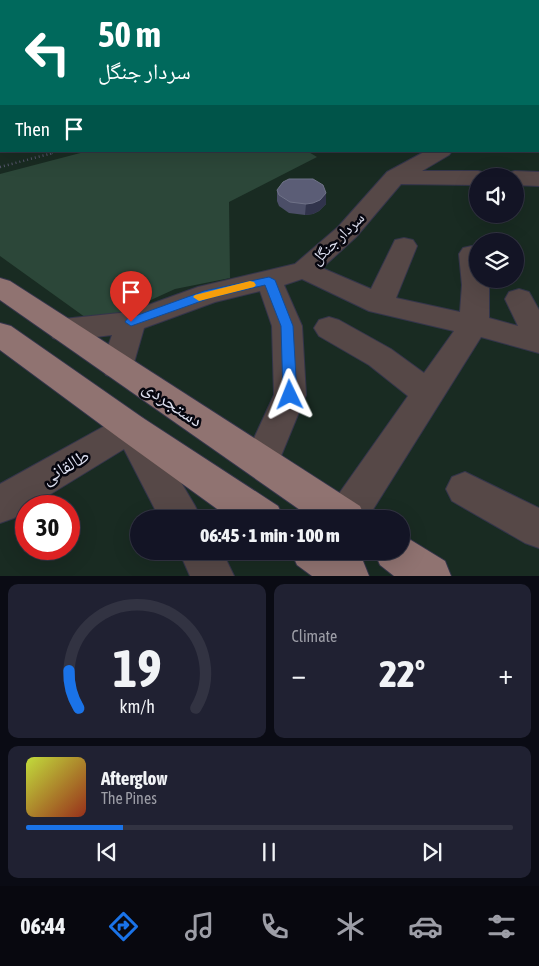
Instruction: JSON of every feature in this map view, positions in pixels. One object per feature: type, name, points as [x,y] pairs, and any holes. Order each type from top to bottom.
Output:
[{"type":"main road","name":"دستجردی","points":[[0,287],[333,510]]},
{"type":"main road","points":[[0,334],[131,428],[251,510]]},
{"type":"main road","points":[[324,560],[348,576]]},
{"type":"main road","points":[[407,560],[430,576]]},
{"type":"street","name":"سردار جنگل","points":[[63,330],[131,322],[208,294],[304,270],[347,232],[395,177],[440,152]]},
{"type":"street","points":[[395,177],[469,178]]},
{"type":"street","points":[[527,178],[539,197]]},
{"type":"street","points":[[379,304],[404,246]]},
{"type":"street","points":[[304,270],[379,304],[474,325],[539,342]]},
{"type":"street","points":[[262,462],[290,395],[287,326],[269,280]]},
{"type":"street","points":[[350,510],[474,325],[476,288]]},
{"type":"street","points":[[519,299],[539,338]]},
{"type":"street","points":[[117,366],[131,322]]},
{"type":"street","points":[[330,328],[380,357],[428,394]]},
{"type":"street","points":[[131,428],[176,510]]},
{"type":"street","name":"طالقانی","points":[[0,505],[41,479],[131,428]]},
{"type":"street","points":[[465,489],[539,529]]},
{"type":"street","points":[[204,560],[213,576]]},
{"type":"path","points":[[0,167],[53,153]]},
{"type":"green space","points":[[0,152],[539,152],[539,576],[0,576]]},
{"type":"green space","points":[[84,152],[309,152],[317,157],[229,202],[230,278],[175,289],[96,325],[0,256],[0,174]]},
{"type":"building","points":[[289,179],[313,179],[323,185],[326,193],[320,200],[313,203],[290,202],[279,195],[277,190],[283,182]]},
{"type":"slow traffic","points":[[199,297],[250,285]]},
{"type":"route","points":[[131,322],[208,294],[269,280],[287,326],[290,395]]}]
